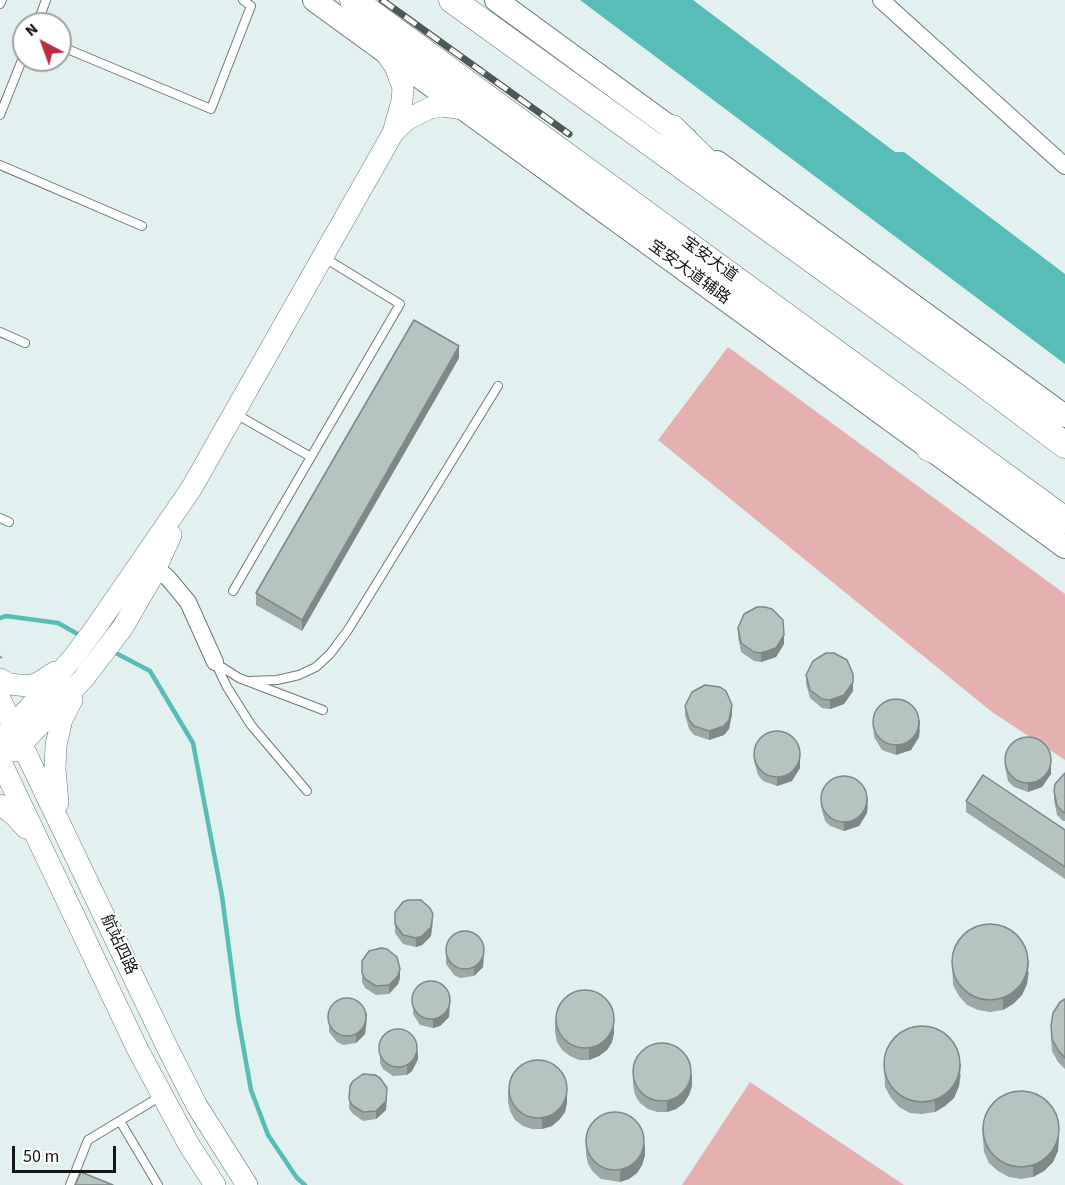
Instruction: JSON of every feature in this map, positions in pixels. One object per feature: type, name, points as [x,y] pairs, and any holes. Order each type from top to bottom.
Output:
[{"type":"main road","name":"宝安大道辅路","points":[[314,0],[1065,547]]},
{"type":"main road","name":"宝安大道","points":[[353,0],[1065,520]]},
{"type":"main road","points":[[452,0],[968,372],[1065,445]]},
{"type":"main road","points":[[498,0],[1065,416]]},
{"type":"main road","points":[[672,128],[791,245]]},
{"type":"main road","points":[[929,448],[1006,478]]},
{"type":"street","points":[[881,0],[1065,166]]},
{"type":"street","points":[[62,825],[55,779],[56,745],[62,719],[84,678],[123,627],[130,596],[393,133],[402,101],[402,88],[395,66],[384,51]]},
{"type":"street","points":[[393,133],[406,120],[430,108],[443,106],[464,109]]},
{"type":"street","points":[[1,763],[12,736],[72,659],[156,568],[190,489]]},
{"type":"street","points":[[156,568],[168,578],[188,602],[215,662]]},
{"type":"street","points":[[0,679],[9,684],[28,686],[50,677],[72,659]]},
{"type":"street","points":[[12,736],[84,678]]},
{"type":"street","name":"航站四路","points":[[0,699],[12,736],[62,825],[187,1087],[223,1150],[247,1185]]},
{"type":"street","name":"航站四路","points":[[1,763],[137,1048],[189,1145],[215,1185]]},
{"type":"street","points":[[0,805],[25,826],[44,852]]},
{"type":"lane","points":[[72,51],[211,109],[251,6],[243,0]]},
{"type":"lane","points":[[0,115],[17,72]]},
{"type":"lane","points":[[0,165],[142,226]]},
{"type":"lane","points":[[233,591],[400,304],[323,257]]},
{"type":"lane","points":[[0,332],[25,343]]},
{"type":"lane","points":[[248,681],[277,680],[299,675],[316,667],[330,654],[348,630],[498,386]]},
{"type":"lane","points":[[234,413],[311,458]]},
{"type":"lane","points":[[0,518],[9,522]]},
{"type":"lane","points":[[215,662],[248,681],[323,710]]},
{"type":"lane","points":[[215,662],[227,687],[251,725],[308,791]]},
{"type":"lane","points":[[70,1185],[88,1140],[162,1095]]},
{"type":"lane","points":[[120,1121],[158,1185]]},
{"type":"shaded area","points":[[728,347],[1065,594],[1065,760],[992,712],[658,440]]},
{"type":"shaded area","points":[[750,1082],[904,1185],[682,1185]]},
{"type":"water","points":[[580,0],[693,0],[895,152],[904,152],[1065,274],[1065,364]]},
{"type":"building","points":[[414,320],[459,346],[302,620],[256,593]]},
{"type":"building","points":[[757,607],[772,609],[783,620],[784,635],[776,648],[761,653],[754,652],[741,643],[738,628],[744,614]]},
{"type":"building","points":[[826,653],[834,653],[847,660],[853,674],[853,682],[844,695],[830,700],[822,699],[810,690],[806,675],[813,661]]},
{"type":"building","points":[[705,685],[720,687],[726,691],[732,705],[729,720],[724,726],[709,731],[694,726],[689,720],[685,706],[692,692]]},
{"type":"building","points":[[896,699],[912,706],[919,722],[912,738],[896,745],[880,738],[873,722],[880,706]]},
{"type":"building","points":[[777,731],[793,738],[800,754],[793,770],[777,777],[761,770],[754,754],[761,738]]},
{"type":"building","points":[[1028,737],[1044,744],[1051,760],[1044,776],[1028,783],[1012,776],[1005,760],[1012,744]]},
{"type":"building","points":[[1065,773],[1065,813],[1057,806],[1054,791],[1055,784]]},
{"type":"building","points":[[983,775],[1065,830],[1065,867],[966,801]]},
{"type":"building","points":[[844,776],[860,783],[867,799],[860,815],[844,822],[828,815],[821,799],[828,783]]},
{"type":"building","points":[[421,900],[433,914],[431,927],[422,936],[416,938],[403,935],[395,924],[395,912],[403,902]]},
{"type":"building","points":[[990,924],[1005,927],[1017,935],[1025,947],[1028,962],[1025,977],[1017,989],[1005,997],[990,1000],[975,997],[963,989],[955,977],[952,962],[955,947],[963,935],[975,927]]},
{"type":"building","points":[[465,931],[472,932],[478,937],[483,943],[483,957],[478,963],[472,968],[465,969],[458,968],[452,963],[447,957],[446,950],[447,943],[452,937],[458,932]]},
{"type":"building","points":[[387,949],[397,957],[400,969],[398,976],[389,985],[376,986],[365,979],[362,973],[362,961],[369,951]]},
{"type":"building","points":[[431,981],[438,982],[444,987],[449,993],[449,1007],[444,1013],[438,1018],[431,1019],[424,1018],[418,1013],[413,1007],[412,1000],[413,993],[418,987],[424,982]]},
{"type":"building","points":[[579,990],[591,990],[606,998],[614,1013],[614,1025],[606,1040],[591,1048],[579,1048],[564,1040],[556,1025],[556,1013],[564,998]]},
{"type":"building","points":[[347,998],[354,999],[360,1004],[365,1010],[365,1024],[360,1030],[354,1035],[347,1036],[340,1035],[334,1030],[329,1024],[328,1017],[329,1010],[334,1004],[340,999]]},
{"type":"building","points":[[1065,999],[1065,1058],[1052,1039],[1051,1026],[1053,1013],[1060,1002]]},
{"type":"building","points":[[922,1026],[937,1029],[949,1037],[957,1049],[960,1064],[957,1079],[949,1091],[937,1099],[922,1102],[907,1099],[895,1091],[887,1079],[884,1064],[887,1049],[895,1037],[907,1029]]},
{"type":"building","points":[[398,1029],[405,1030],[411,1035],[416,1041],[416,1055],[411,1061],[405,1066],[398,1067],[391,1066],[385,1061],[380,1055],[379,1048],[380,1041],[385,1035],[391,1030]]},
{"type":"building","points":[[656,1043],[668,1043],[683,1051],[691,1066],[691,1078],[683,1093],[668,1101],[656,1101],[641,1093],[633,1078],[633,1066],[641,1051]]},
{"type":"building","points":[[532,1060],[544,1060],[559,1068],[567,1083],[567,1095],[559,1110],[544,1118],[532,1118],[517,1110],[509,1095],[509,1083],[517,1068]]},
{"type":"building","points":[[363,1074],[375,1075],[387,1088],[386,1101],[376,1111],[363,1112],[352,1105],[349,1099],[350,1086]]},
{"type":"building","points":[[1021,1091],[1036,1094],[1048,1102],[1056,1114],[1059,1129],[1056,1144],[1048,1156],[1036,1164],[1021,1167],[1006,1164],[994,1156],[986,1144],[983,1129],[986,1114],[994,1102],[1006,1094]]},
{"type":"building","points":[[609,1112],[621,1112],[636,1120],[644,1135],[644,1147],[636,1162],[621,1170],[609,1170],[594,1162],[586,1147],[586,1135],[594,1120]]},
{"type":"building","points":[[81,1172],[113,1185],[75,1185]]},
{"type":"waterway","points":[[0,618],[6,616],[58,623],[83,637]]},
{"type":"waterway","points":[[112,651],[150,671],[193,743],[222,896],[238,1017],[251,1090],[268,1135],[297,1178],[305,1185]]},
{"type":"railway","points":[[382,0],[569,134]]}]
